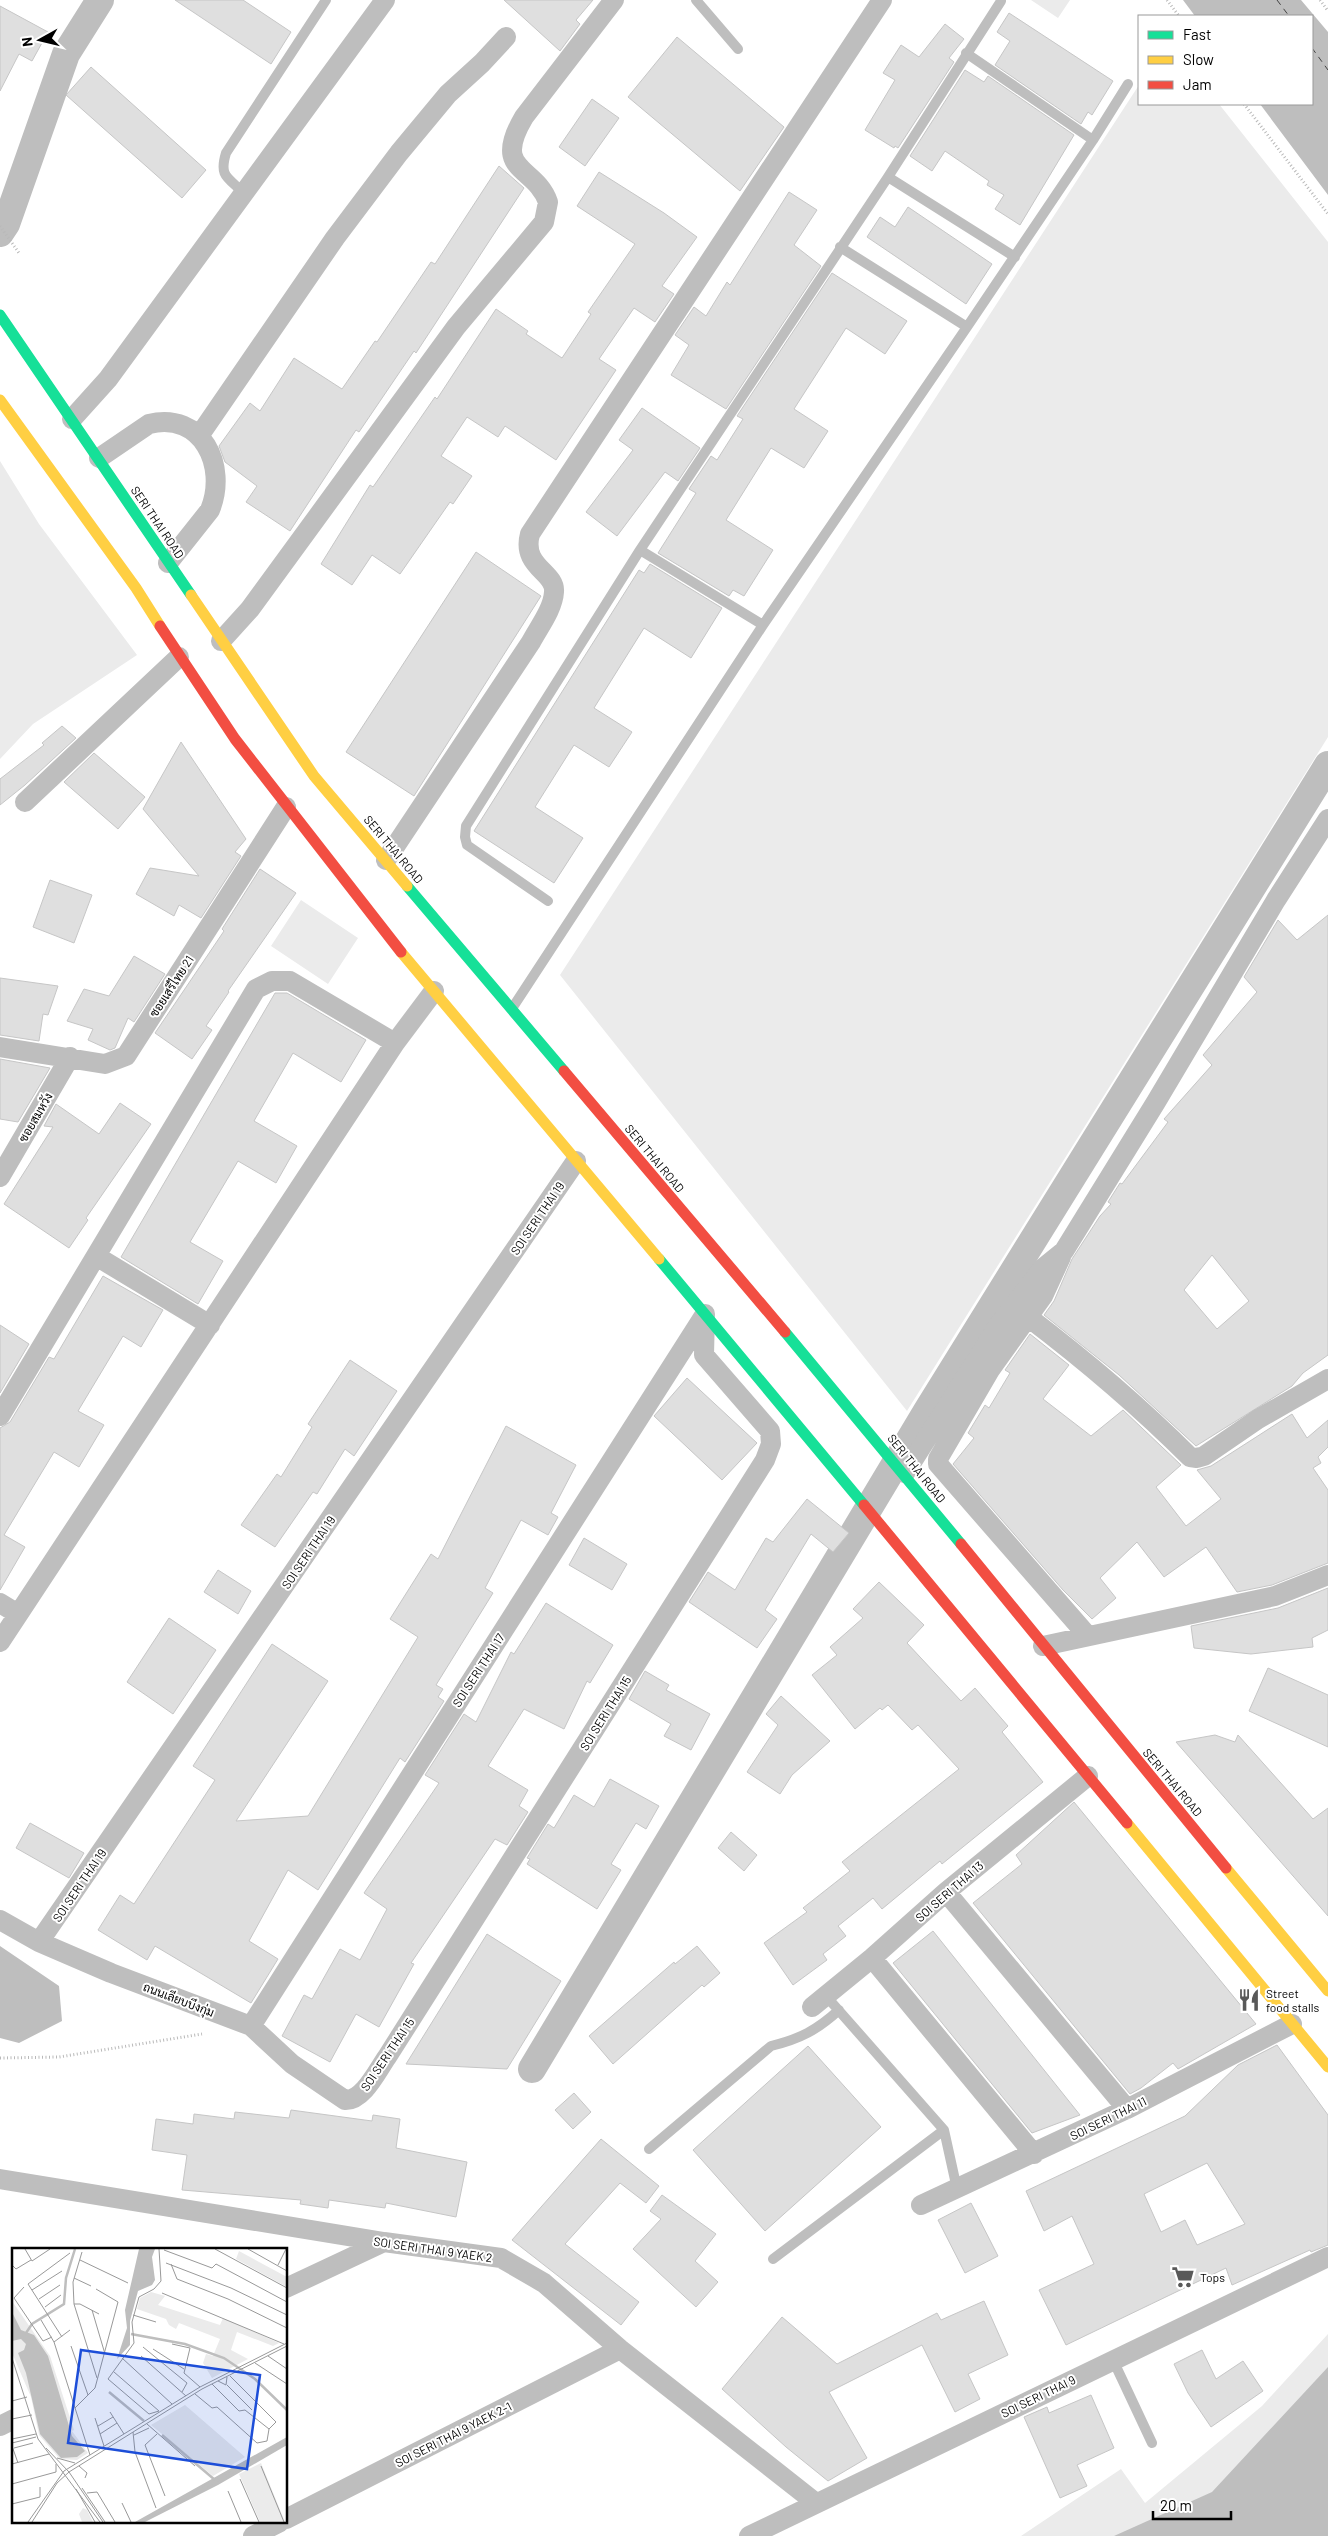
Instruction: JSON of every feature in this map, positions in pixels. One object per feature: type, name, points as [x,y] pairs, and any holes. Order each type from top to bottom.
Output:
[{"type":"main road","name":"SERI THAI ROAD","points":[[0,314],[99,458],[212,633],[314,776],[888,1452],[1043,1646],[1328,1991]]},
{"type":"main road","points":[[0,400],[136,588],[185,650],[286,807],[434,991],[855,1492],[1328,2067]]},
{"type":"street","points":[[72,419],[108,378],[385,0]]},
{"type":"street","points":[[212,633],[250,609],[456,327],[541,227],[548,202],[540,188],[521,171],[515,162],[512,150],[514,134],[524,117],[614,0]]},
{"type":"street","points":[[386,860],[531,642],[551,604],[555,591],[553,584],[531,558],[528,542],[530,534],[882,0]]},
{"type":"street","points":[[199,436],[334,238],[399,153],[448,94],[482,64],[506,38]]},
{"type":"street","points":[[99,458],[149,424],[158,422],[187,426],[199,436],[211,454],[216,468],[214,501],[210,510],[168,563]]},
{"type":"street","points":[[25,802],[185,650]]},
{"type":"street","name":"ซอยเสรีไทย 21","points":[[0,1048],[70,1057],[105,1064],[126,1056],[286,807]]},
{"type":"street","points":[[1087,1635],[938,1464],[938,1459],[990,1370],[1028,1317],[1054,1275],[1064,1251],[1156,1102],[1276,900],[1328,819]]},
{"type":"street","points":[[0,1416],[256,990],[272,981],[290,980],[396,1043]]},
{"type":"street","points":[[0,1642],[396,1043],[434,991]]},
{"type":"street","name":"ซอยสมหวัง","points":[[0,1176],[70,1057]]},
{"type":"street","name":"SOI SERI THAI 19","points":[[39,1942],[576,1161]]},
{"type":"street","points":[[905,1473],[998,1326],[1043,1268],[1064,1251]]},
{"type":"street","points":[[96,1256],[210,1325]]},
{"type":"street","name":"SOI SERI THAI 17","points":[[251,2026],[705,1314]]},
{"type":"street","name":"SOI SERI THAI 15","points":[[345,2100],[352,2100],[361,2094],[387,2057],[765,1460],[771,1444],[770,1430],[704,1355],[705,1314]]},
{"type":"street","points":[[1028,1317],[1088,1363],[1138,1405],[1190,1457],[1204,1456],[1258,1419],[1328,1379]]},
{"type":"street","points":[[1043,1646],[1087,1635],[1276,1596],[1328,1575]]},
{"type":"street","points":[[0,1603],[18,1614]]},
{"type":"street","name":"SOI SERI THAI 13","points":[[826,2004],[872,1958],[946,1892],[1088,1776]]},
{"type":"street","points":[[946,1892],[1127,2109]]},
{"type":"street","name":"ถนนเลียบบึงกุ่ม","points":[[0,1920],[39,1942],[184,2002],[251,2026],[292,2064],[345,2100]]},
{"type":"street","points":[[872,1958],[1034,2154]]},
{"type":"street","name":"SOI SERI THAI 11","points":[[921,2205],[1034,2154],[1127,2109],[1292,2024]]},
{"type":"street","name":"SOI SERI THAI 9 YAEK 2","points":[[0,2179],[384,2242],[501,2258],[544,2284],[620,2349],[816,2503]]},
{"type":"street","points":[[0,2194],[26,2182]]},
{"type":"street","points":[[288,2287],[384,2242]]},
{"type":"street","name":"SOI SERI THAI 9","points":[[749,2536],[1328,2257]]},
{"type":"street","name":"SOI SERI THAI 9 YAEK 2-1","points":[[288,2518],[620,2349]]},
{"type":"street","points":[[0,2426],[12,2420]]},
{"type":"street","points":[[253,2536],[276,2524]]},
{"type":"lane","points":[[243,192],[224,175],[222,167],[226,153],[326,0]]},
{"type":"lane","points":[[696,0],[738,49]]},
{"type":"lane","points":[[548,901],[467,845],[465,837],[466,826],[640,550],[888,177],[1001,1]]},
{"type":"lane","points":[[966,53],[1093,140]]},
{"type":"lane","points":[[512,1010],[763,625],[1015,257],[1128,84]]},
{"type":"lane","points":[[888,177],[1015,257]]},
{"type":"lane","points":[[840,247],[967,327]]},
{"type":"lane","points":[[640,550],[763,625]]},
{"type":"lane","points":[[826,2004],[944,2130],[957,2189]]},
{"type":"lane","points":[[649,2149],[771,2046],[792,2040],[819,2028],[826,2004]]},
{"type":"lane","points":[[773,2258],[944,2130]]},
{"type":"lane","points":[[1113,2360],[1152,2443]]},
{"type":"path","points":[[1167,0],[1178,15]]},
{"type":"path","points":[[1320,0],[1328,11]]},
{"type":"path","points":[[1245,105],[1328,214]]},
{"type":"path","points":[[0,226],[19,253]]},
{"type":"path","points":[[0,2058],[59,2057],[203,2034]]},
{"type":"shaded area","points":[[1031,0],[1070,0],[1058,18]]},
{"type":"shaded area","points":[[1183,0],[1301,0],[1328,32],[1328,195],[1261,105],[1313,105],[1313,15],[1194,15]]},
{"type":"shaded area","points":[[1138,87],[1138,105],[1220,105],[1328,242],[1328,737],[907,1411],[560,975]]},
{"type":"shaded area","points":[[0,461],[39,524],[137,655],[33,724],[0,759]]},
{"type":"shaded area","points":[[301,900],[358,938],[328,984],[271,946]]},
{"type":"shaded area","points":[[0,1946],[59,1986],[62,2021],[19,2043],[0,2038]]},
{"type":"shaded area","points":[[1328,2334],[1328,2536],[1021,2536],[1121,2469],[1145,2503],[1262,2406]]},
{"type":"shaded area","points":[[1328,2367],[1328,2536],[1114,2536],[1212,2492]]},
{"type":"building","points":[[175,0],[243,0],[291,32],[271,64]]},
{"type":"building","points":[[504,0],[593,0],[576,20],[580,24],[560,51]]},
{"type":"building","points":[[0,6],[48,32],[32,61],[19,54],[0,91]]},
{"type":"building","points":[[1009,13],[1113,81],[1092,115],[1088,112],[1081,124],[995,65],[1010,41],[997,32]]},
{"type":"building","points":[[945,24],[964,39],[949,58],[954,62],[898,148],[895,146],[894,148],[865,130],[895,80],[883,73],[901,45],[919,57]]},
{"type":"building","points":[[677,37],[784,127],[740,191],[628,97]]},
{"type":"building","points":[[91,67],[206,170],[182,198],[66,95]]},
{"type":"building","points":[[965,70],[984,82],[988,76],[1074,135],[1020,225],[995,209],[1004,195],[987,185],[989,181],[945,151],[932,171],[910,156]]},
{"type":"building","points":[[592,99],[619,118],[585,166],[559,147]]},
{"type":"building","points":[[499,166],[524,188],[416,353],[414,351],[359,432],[356,430],[290,531],[246,502],[257,486],[225,462],[219,446],[250,403],[260,411],[294,358],[342,389],[375,341],[377,342],[431,262],[435,264]]},
{"type":"building","points":[[599,172],[664,213],[697,237],[662,286],[674,294],[655,322],[634,308],[599,359],[616,370],[556,460],[505,426],[498,437],[467,417],[441,456],[472,476],[453,504],[450,502],[400,574],[372,555],[352,585],[321,564],[370,485],[373,487],[435,397],[437,399],[496,309],[528,331],[526,334],[562,358],[591,314],[588,312],[635,244],[577,206]]},
{"type":"building","points":[[789,192],[817,210],[794,245],[821,266],[726,409],[671,375],[689,345],[675,335],[694,307],[706,316],[727,282],[730,285]]},
{"type":"building","points":[[908,207],[992,264],[966,304],[867,237],[880,217],[895,227]]},
{"type":"building","points":[[832,273],[907,321],[885,354],[846,328],[794,409],[828,431],[804,468],[771,448],[726,520],[773,550],[744,596],[733,590],[729,596],[658,553],[696,493],[689,489],[711,456],[717,460],[743,419],[737,416]]},
{"type":"building","points":[[642,408],[700,448],[678,481],[665,472],[617,536],[586,512],[633,450],[619,440]]},
{"type":"building","points":[[476,552],[541,596],[414,796],[346,752]]},
{"type":"building","points":[[650,564],[722,608],[691,658],[644,628],[594,708],[632,732],[609,767],[574,745],[535,807],[583,838],[554,883],[474,831],[639,570],[644,573]]},
{"type":"building","points":[[62,726],[76,738],[25,785],[0,805],[0,779],[44,745],[42,743]]},
{"type":"building","points":[[181,742],[246,839],[235,852],[241,856],[201,918],[179,905],[174,916],[136,894],[150,868],[199,876],[143,809]]},
{"type":"building","points":[[94,753],[145,797],[118,829],[64,782]]},
{"type":"building","points":[[260,869],[296,893],[206,1026],[212,1030],[192,1059],[155,1033],[224,931],[222,929]]},
{"type":"building","points":[[50,880],[92,895],[74,943],[33,927]]},
{"type":"building","points":[[1328,915],[1328,1355],[1303,1373],[1292,1386],[1196,1446],[1119,1375],[1044,1315],[1054,1301],[1072,1259],[1100,1216],[1111,1204],[1108,1202],[1120,1183],[1122,1184],[1168,1122],[1164,1119],[1212,1065],[1203,1055],[1257,992],[1244,977],[1278,920],[1297,940]],"holes":[[[1212,1255],[1249,1301],[1217,1329],[1184,1290]]]},
{"type":"building","points":[[134,956],[165,974],[134,1022],[128,1018],[115,1048],[110,1050],[88,1040],[93,1029],[67,1021],[84,989],[109,996]]},
{"type":"building","points":[[0,978],[58,986],[48,1015],[43,1014],[39,1041],[0,1035]]},
{"type":"building","points":[[275,993],[287,993],[366,1040],[341,1082],[293,1053],[254,1121],[297,1146],[276,1183],[238,1161],[190,1242],[223,1261],[198,1304],[121,1257]]},
{"type":"building","points":[[0,1059],[50,1068],[18,1122],[0,1119]]},
{"type":"building","points":[[120,1103],[151,1124],[86,1218],[88,1220],[69,1248],[4,1204],[53,1127],[44,1126],[56,1104],[99,1134]]},
{"type":"building","points":[[103,1276],[163,1310],[141,1347],[123,1336],[78,1411],[104,1425],[79,1467],[54,1452],[4,1535],[25,1547],[0,1590],[0,1428],[10,1422],[49,1357],[54,1359]]},
{"type":"building","points":[[0,1325],[29,1344],[0,1393]]},
{"type":"building","points":[[1030,1334],[1069,1365],[1043,1399],[1091,1436],[1123,1410],[1181,1465],[1156,1487],[1186,1526],[1221,1499],[1197,1470],[1211,1466],[1292,1414],[1307,1438],[1328,1420],[1328,1447],[1318,1457],[1321,1463],[1313,1468],[1328,1490],[1328,1563],[1272,1585],[1237,1592],[1206,1547],[1164,1577],[1137,1542],[1100,1578],[1116,1598],[1092,1619],[1063,1590],[953,1464],[974,1438],[968,1433],[985,1405],[989,1408],[1010,1373],[1005,1370]]},
{"type":"building","points":[[350,1360],[397,1391],[354,1456],[345,1449],[317,1494],[313,1492],[275,1547],[241,1525],[277,1474],[281,1477],[312,1427],[308,1424]]},
{"type":"building","points":[[687,1378],[757,1443],[722,1480],[654,1416]]},
{"type":"building","points":[[506,1426],[576,1465],[551,1513],[558,1517],[548,1535],[521,1520],[485,1588],[493,1593],[436,1685],[443,1689],[438,1697],[444,1701],[405,1762],[400,1758],[318,1890],[288,1870],[249,1941],[278,1959],[251,2003],[155,1946],[147,1960],[98,1930],[120,1895],[134,1904],[215,1780],[193,1766],[272,1644],[328,1681],[236,1821],[308,1816],[418,1637],[390,1619],[431,1554],[438,1559]]},
{"type":"building","points":[[807,1499],[849,1533],[833,1552],[811,1534],[765,1610],[777,1619],[757,1648],[689,1602],[708,1572],[735,1590],[766,1538],[773,1542]]},
{"type":"building","points":[[584,1538],[627,1564],[612,1590],[569,1565]]},
{"type":"building","points":[[218,1570],[251,1591],[238,1614],[204,1592]]},
{"type":"building","points":[[879,1582],[924,1625],[907,1643],[961,1701],[975,1688],[1008,1726],[1002,1732],[1043,1782],[942,1864],[940,1861],[882,1909],[873,1898],[838,1926],[846,1936],[823,1954],[827,1960],[793,1985],[764,1943],[807,1912],[803,1908],[850,1871],[842,1862],[959,1769],[918,1725],[912,1730],[888,1705],[882,1710],[880,1708],[855,1729],[812,1675],[837,1655],[830,1647],[863,1618],[853,1609]]},
{"type":"building","points":[[1328,1588],[1328,1630],[1312,1638],[1313,1647],[1251,1654],[1194,1648],[1191,1626],[1278,1608]]},
{"type":"building","points":[[546,1603],[613,1645],[590,1683],[587,1681],[564,1729],[524,1709],[488,1766],[528,1790],[519,1806],[528,1812],[507,1845],[495,1839],[411,1963],[414,1964],[379,2027],[356,2014],[330,2062],[282,2036],[304,1995],[312,1999],[340,1949],[360,1960],[387,1909],[364,1893],[439,1783],[425,1775],[464,1714],[476,1722],[511,1652],[514,1654]]},
{"type":"building","points":[[169,1618],[216,1650],[173,1714],[127,1682]]},
{"type":"building","points":[[1268,1668],[1328,1695],[1328,1747],[1249,1711]]},
{"type":"building","points":[[645,1671],[669,1685],[666,1690],[710,1714],[691,1750],[664,1736],[671,1724],[629,1699]]},
{"type":"building","points":[[781,1696],[830,1741],[792,1775],[780,1794],[747,1772],[778,1725],[766,1714]]},
{"type":"building","points":[[1215,1735],[1235,1742],[1238,1735],[1313,1819],[1328,1808],[1328,1916],[1176,1742]]},
{"type":"building","points":[[610,1779],[659,1806],[646,1829],[636,1823],[611,1864],[621,1870],[597,1909],[527,1864],[530,1859],[527,1858],[548,1824],[554,1828],[574,1795],[594,1807]]},
{"type":"building","points":[[1074,1802],[1256,2024],[1178,2069],[1173,2063],[1141,2088],[1130,2094],[973,1903],[1022,1864],[1016,1855]]},
{"type":"building","points":[[30,1823],[84,1853],[69,1878],[16,1848]]},
{"type":"building","points":[[731,1832],[757,1855],[744,1871],[718,1848]]},
{"type":"building","points":[[933,1931],[1080,2115],[1032,2133],[893,1963]]},
{"type":"building","points":[[487,1934],[561,1981],[507,2069],[406,2064]]},
{"type":"building","points":[[697,1946],[720,1973],[704,1987],[702,1985],[613,2064],[589,2036],[674,1962],[675,1964]]},
{"type":"building","points":[[1277,2045],[1328,2115],[1328,2245],[1311,2252],[1310,2250],[1232,2285],[1226,2268],[1066,2345],[1039,2290],[1094,2264],[1072,2216],[1044,2231],[1026,2191],[1185,2116],[1238,2065]],"holes":[[[1207,2163],[1245,2224],[1197,2245],[1185,2220],[1161,2232],[1144,2194]]]},
{"type":"building","points":[[808,2046],[881,2127],[765,2231],[693,2150]]},
{"type":"building","points":[[574,2093],[591,2112],[573,2129],[555,2110]]},
{"type":"building","points":[[291,2110],[372,2121],[373,2115],[400,2119],[396,2148],[467,2162],[456,2217],[386,2203],[385,2208],[329,2200],[328,2208],[300,2204],[301,2200],[182,2190],[187,2155],[152,2150],[156,2119],[193,2124],[194,2114],[234,2119],[235,2112],[289,2118]]},
{"type":"building","points":[[601,2139],[659,2186],[646,2203],[620,2183],[565,2244],[639,2302],[621,2325],[512,2240]]},
{"type":"building","points":[[662,2195],[716,2234],[695,2261],[718,2282],[696,2307],[633,2249],[661,2219],[650,2211]]},
{"type":"building","points":[[971,2203],[998,2256],[965,2273],[938,2220]]},
{"type":"building","points":[[984,2301],[1008,2355],[968,2374],[980,2399],[955,2412],[922,2345],[829,2392],[867,2458],[828,2481],[786,2447],[722,2389],[782,2317],[837,2364],[937,2313],[941,2320]]},
{"type":"building","points":[[1202,2350],[1216,2379],[1243,2361],[1263,2391],[1211,2427],[1188,2393],[1174,2364]]},
{"type":"building","points":[[1091,2395],[1114,2448],[1077,2465],[1087,2486],[1060,2498],[1024,2417],[1047,2407],[1049,2413]]},
{"type":"waterway","points":[[0,233],[6,224],[66,54],[100,0]]},
{"type":"waterway","points":[[532,2069],[927,1411],[1328,765]]},
{"type":"ferry route","points":[[1277,0],[1288,15]]},
{"type":"ferry route","points":[[1313,49],[1328,70]]},
{"type":"traffic: fast","points":[[0,315],[191,595]]},
{"type":"traffic: fast","points":[[407,886],[564,1071]]},
{"type":"traffic: fast","points":[[659,1259],[864,1505]]},
{"type":"traffic: fast","points":[[785,1332],[961,1544]]},
{"type":"traffic: slow","points":[[0,400],[136,588],[160,626]]},
{"type":"traffic: slow","points":[[191,595],[314,776],[407,886]]},
{"type":"traffic: slow","points":[[401,952],[659,1259]]},
{"type":"traffic: slow","points":[[1127,1823],[1328,2067]]},
{"type":"traffic: slow","points":[[1226,1868],[1328,1991]]},
{"type":"traffic: jam","points":[[160,626],[235,739],[401,952]]},
{"type":"traffic: jam","points":[[564,1071],[785,1332]]},
{"type":"traffic: jam","points":[[864,1505],[1127,1823]]},
{"type":"traffic: jam","points":[[961,1544],[1226,1868]]},
{"type":"place","name":"Street food stalls","points":[[1249,2000]]},
{"type":"place","name":"Tops","points":[[1183,2277]]}]
